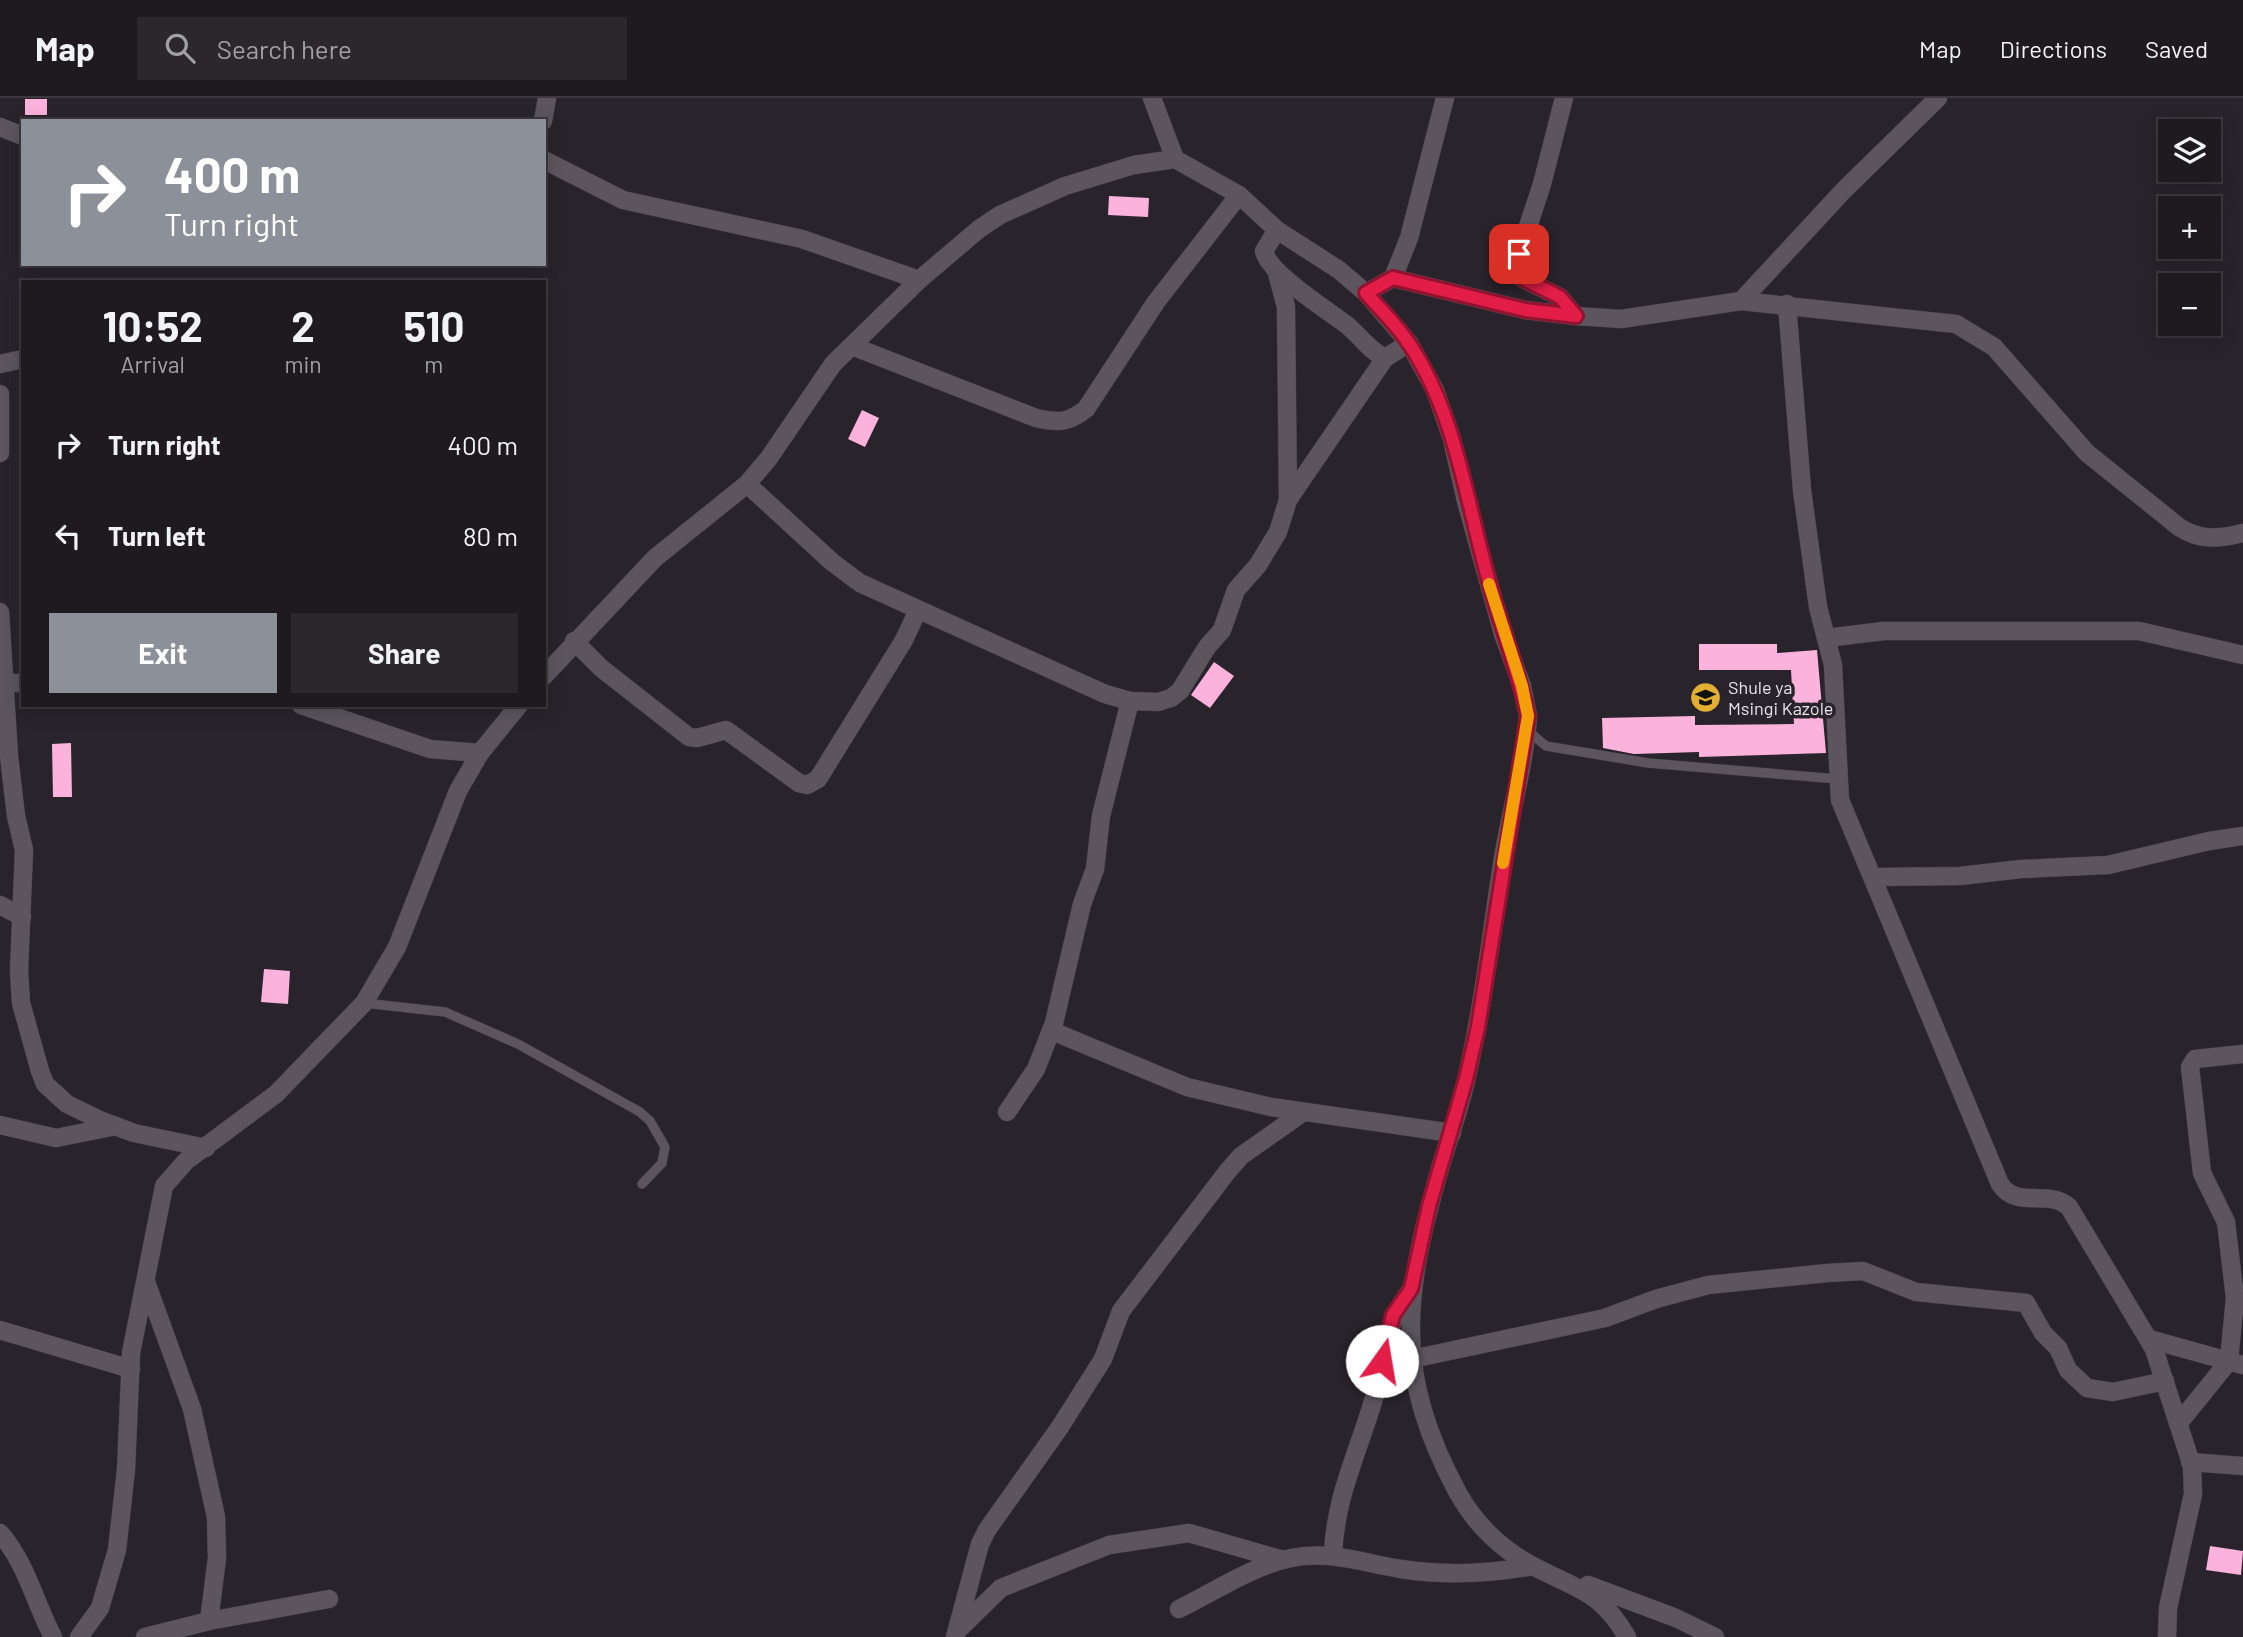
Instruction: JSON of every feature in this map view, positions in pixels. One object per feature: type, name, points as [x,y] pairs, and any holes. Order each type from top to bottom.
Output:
[{"type":"street","points":[[543,119],[547,98]]},
{"type":"street","points":[[1152,98],[1175,159]]},
{"type":"street","points":[[1366,293],[1393,278],[1412,227],[1445,98]]},
{"type":"street","points":[[1564,98],[1542,184],[1519,254],[1520,270],[1524,279],[1560,297],[1576,316]]},
{"type":"street","points":[[1741,301],[1844,190],[1938,98]]},
{"type":"street","points":[[0,127],[21,135]]},
{"type":"street","points":[[546,674],[655,558],[747,484],[769,458],[816,386],[852,346],[919,280],[979,229],[1000,215],[1088,178],[1145,162],[1175,159],[1239,195],[1277,230],[1303,244],[1366,293],[1409,343],[1435,390],[1452,439],[1503,634],[1522,686],[1527,730],[1478,1027],[1452,1133],[1429,1206],[1411,1289],[1408,1318],[1412,1359],[1432,1440],[1465,1506],[1489,1534],[1533,1566],[1654,1610],[1715,1637]]},
{"type":"street","points":[[546,160],[623,200],[802,239],[919,280]]},
{"type":"street","points":[[852,346],[1036,418],[1056,422],[1071,421],[1087,409],[1156,302],[1239,195]]},
{"type":"street","points":[[1277,230],[1264,251],[1265,258],[1277,272],[1385,358]]},
{"type":"street","points":[[1277,272],[1286,307],[1288,500]]},
{"type":"street","points":[[1393,278],[1525,310],[1576,316],[1621,319],[1741,301],[1956,324],[1994,347],[2087,453],[2179,527],[2192,536],[2210,539],[2243,533]]},
{"type":"street","points":[[1787,304],[1802,491],[1818,607],[1833,665],[1838,779],[1845,813],[2000,1184],[2017,1198],[2051,1198],[2069,1207],[2149,1339],[2190,1462],[2193,1494],[2170,1598],[2167,1637]]},
{"type":"street","points":[[747,484],[851,576],[918,610],[1105,694],[1130,701],[1158,702],[1171,698],[1180,691],[1207,647],[1222,631],[1236,590],[1258,565],[1278,532],[1288,500],[1385,358],[1409,343]]},
{"type":"street","points":[[0,364],[21,359]]},
{"type":"street","points":[[0,394],[0,453]]},
{"type":"street","points":[[574,641],[601,668],[690,737],[697,738],[726,730],[799,783],[807,785],[816,781],[829,761],[904,640],[918,610]]},
{"type":"street","points":[[0,612],[5,756],[24,850],[22,1003],[27,1031],[45,1084],[67,1104],[116,1126],[206,1148]]},
{"type":"street","points":[[1826,638],[1884,631],[2139,631],[2243,655]]},
{"type":"street","points":[[3,683],[21,683]]},
{"type":"street","points":[[1007,1112],[1036,1069],[1052,1031],[1082,904],[1096,869],[1101,817],[1130,701]]},
{"type":"street","points":[[307,707],[430,749],[480,753]]},
{"type":"street","points":[[79,1637],[100,1608],[117,1550],[131,1353],[164,1186],[187,1161],[276,1094],[364,1003],[397,947],[458,791],[480,753],[517,707]]},
{"type":"street","points":[[1872,877],[1960,876],[2021,869],[2108,865],[2209,841],[2243,836]]},
{"type":"street","points":[[0,905],[22,917]]},
{"type":"street","points":[[1052,1031],[1187,1087],[1302,1113],[1452,1133]]},
{"type":"street","points":[[2178,1424],[2236,1363],[2232,1262],[2223,1211],[2202,1173],[2191,1063],[2195,1059],[2243,1054]]},
{"type":"street","points":[[958,1633],[977,1553],[987,1530],[1060,1427],[1103,1359],[1121,1311],[1241,1156],[1302,1113]]},
{"type":"street","points":[[0,1125],[56,1138],[116,1126]]},
{"type":"street","points":[[1412,1359],[1605,1318],[1656,1299],[1708,1285],[1863,1271],[1916,1292],[2025,1303],[2043,1334],[2058,1348],[2068,1370],[2088,1388],[2113,1392],[2165,1381]]},
{"type":"street","points":[[145,1279],[192,1409],[216,1517],[217,1558],[209,1621]]},
{"type":"street","points":[[1333,1555],[1341,1496],[1374,1399],[1393,1315],[1411,1289]]},
{"type":"street","points":[[0,1329],[131,1369]]},
{"type":"street","points":[[2149,1339],[2236,1363]]},
{"type":"street","points":[[2190,1462],[2243,1466]]},
{"type":"street","points":[[0,1532],[21,1560],[40,1614],[53,1637]]},
{"type":"street","points":[[958,1633],[1001,1588],[1109,1545],[1189,1533],[1283,1560]]},
{"type":"street","points":[[1179,1609],[1283,1560],[1333,1555],[1404,1569],[1459,1574],[1498,1572],[1533,1566]]},
{"type":"street","points":[[1574,1583],[1609,1609],[1627,1637]]},
{"type":"street","points":[[145,1637],[187,1633],[209,1621],[329,1599]]},
{"type":"lane","points":[[1527,730],[1546,746],[1622,759],[1838,779]]},
{"type":"lane","points":[[364,1003],[445,1012],[518,1044],[640,1112],[665,1147],[662,1163],[642,1184]]},
{"type":"building","points":[[25,99],[47,99],[47,115],[25,115]]},
{"type":"building","points":[[1109,196],[1149,198],[1148,217],[1108,215]]},
{"type":"building","points":[[862,410],[879,418],[865,447],[848,439]]},
{"type":"building","points":[[1699,644],[1777,644],[1777,653],[1817,650],[1826,753],[1699,757],[1699,752],[1634,754],[1603,748],[1602,718],[1695,716],[1695,725],[1794,724],[1791,670],[1699,670]]},
{"type":"building","points":[[1214,662],[1234,676],[1210,708],[1191,695]]},
{"type":"building","points":[[71,743],[72,797],[53,797],[52,744]]},
{"type":"building","points":[[264,969],[290,971],[288,1004],[261,1002]]},
{"type":"building","points":[[2210,1546],[2243,1551],[2241,1575],[2206,1570]]},
{"type":"slow traffic","points":[[1489,584],[1522,686],[1528,716],[1503,863]]},
{"type":"place","name":"Shule ya Msingi Kazole","points":[[1705,698]]},
{"type":"route","points":[[1382,1361],[1393,1315],[1411,1289],[1429,1206],[1452,1133],[1478,1027],[1504,852],[1528,716],[1522,686],[1503,634],[1466,501],[1452,439],[1435,390],[1409,343],[1366,293],[1393,278],[1525,310],[1576,316],[1560,297],[1524,279],[1520,270],[1519,254]]}]
